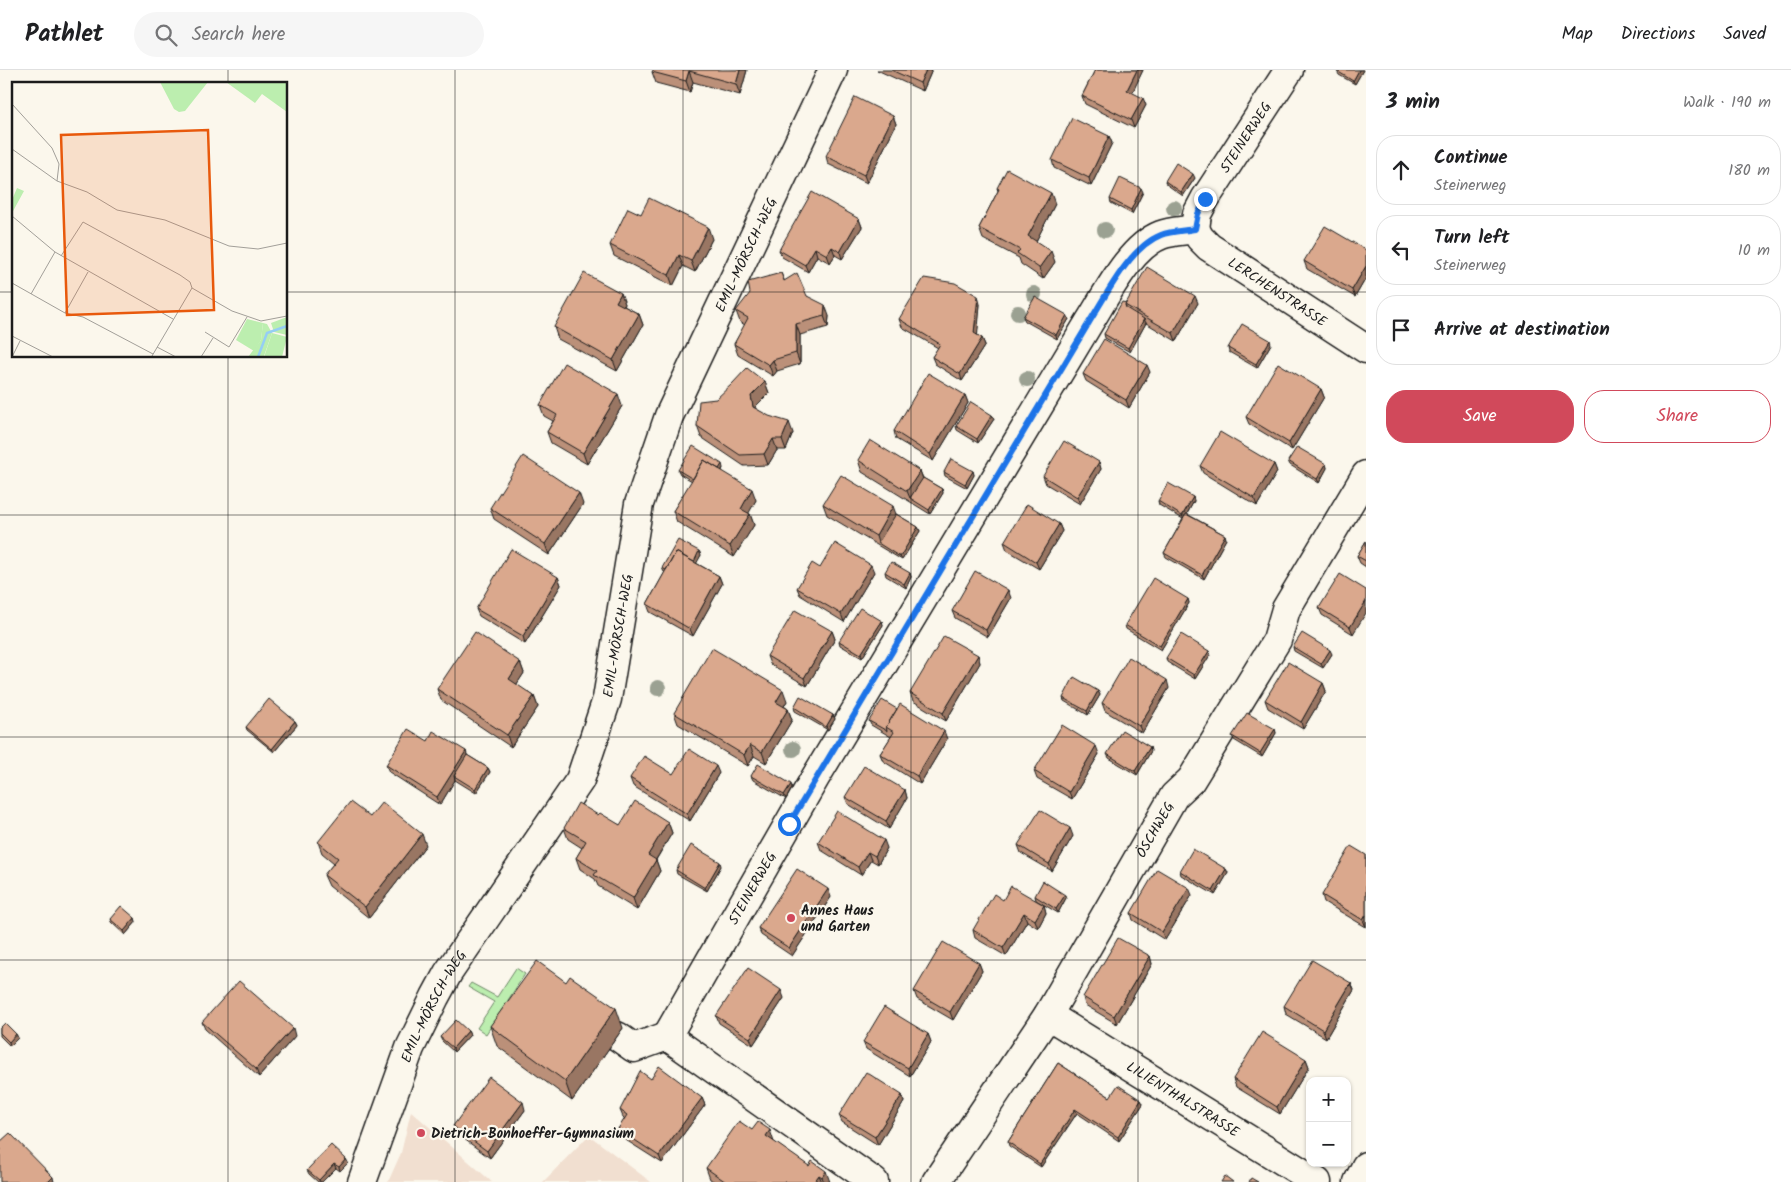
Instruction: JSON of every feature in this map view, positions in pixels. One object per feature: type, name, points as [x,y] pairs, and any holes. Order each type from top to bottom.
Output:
[{"type":"street","name":"EMIL-MÖRSCH-WEG","points":[[362,1182],[410,1048],[448,973],[580,780],[607,699],[639,504],[669,416],[833,70]]},
{"type":"street","name":"STEINERWEG","points":[[667,1036],[820,771],[1090,321],[1132,256],[1146,243],[1162,234],[1195,229],[1198,214],[1205,199],[1289,70]]},
{"type":"street","name":"LERCHENSTRASSE","points":[[1195,229],[1200,238],[1209,247],[1366,349]]},
{"type":"street","name":"ÖSCHWEG","points":[[936,1182],[1048,1015],[1174,796],[1191,780],[1277,640],[1286,609],[1366,475]]},
{"type":"street","name":"LILIENTHALSTRASSE","points":[[1048,1015],[1317,1182]]},
{"type":"street","points":[[618,1036],[634,1048],[667,1036],[874,1182]]},
{"type":"street","points":[[1358,1182],[1366,1166]]},
{"type":"shaded area","name":"Dietrich-Bonhoeffer-Gymnasium","points":[[411,1111],[492,1182],[388,1182],[401,1153]]},
{"type":"shaded area","name":"Dietrich-Bonhoeffer-Gymnasium","points":[[586,1133],[651,1182],[543,1182],[586,1138]]},
{"type":"green space","points":[[516,968],[525,974],[486,1034],[477,1028],[494,1002],[468,987],[471,983],[497,997]]},
{"type":"building","points":[[653,70],[740,70],[736,84],[689,71],[686,81],[652,72]]},
{"type":"building","points":[[891,70],[926,70],[920,83]]},
{"type":"building","points":[[1095,70],[1137,70],[1127,90],[1143,98],[1131,120],[1082,96]]},
{"type":"building","points":[[1338,70],[1359,70],[1353,81]]},
{"type":"building","points":[[855,97],[893,116],[864,175],[826,156]]},
{"type":"building","points":[[1072,118],[1109,136],[1089,178],[1052,160]]},
{"type":"building","points":[[1176,163],[1193,174],[1181,192],[1165,181]]},
{"type":"building","points":[[1007,169],[1051,193],[1028,236],[1051,251],[1039,268],[1017,253],[1020,250],[979,228]]},
{"type":"building","points":[[1120,178],[1141,188],[1131,210],[1110,199]]},
{"type":"building","points":[[812,192],[859,219],[840,252],[832,247],[827,255],[815,248],[805,265],[779,250]]},
{"type":"building","points":[[649,198],[708,227],[691,261],[679,255],[669,275],[610,245],[628,208],[641,214]]},
{"type":"building","points":[[1325,226],[1366,250],[1366,266],[1352,290],[1304,261]]},
{"type":"building","points":[[1147,267],[1195,296],[1173,333],[1125,305]]},
{"type":"building","points":[[584,273],[621,293],[616,302],[639,314],[613,360],[554,327]]},
{"type":"building","points":[[781,273],[784,281],[797,273],[807,296],[825,305],[824,316],[796,324],[796,353],[773,360],[769,365],[734,344],[748,318],[736,311],[750,293],[748,282]]},
{"type":"building","points":[[924,278],[955,283],[978,296],[974,333],[982,338],[960,374],[932,357],[940,344],[899,319]]},
{"type":"building","points":[[1035,297],[1067,315],[1056,335],[1023,317]]},
{"type":"building","points":[[1122,302],[1126,303],[1126,308],[1144,319],[1128,348],[1104,334]]},
{"type":"building","points":[[1242,324],[1270,340],[1256,364],[1228,348]]},
{"type":"building","points":[[1104,339],[1147,365],[1126,400],[1083,374]]},
{"type":"building","points":[[564,363],[618,394],[583,453],[547,432],[557,415],[540,405]]},
{"type":"building","points":[[1278,363],[1321,389],[1289,443],[1246,417]]},
{"type":"building","points":[[747,368],[765,382],[751,396],[753,407],[769,416],[789,422],[782,439],[773,439],[764,454],[740,455],[697,426],[699,401],[716,399]]},
{"type":"building","points":[[928,373],[965,395],[930,454],[894,431]]},
{"type":"building","points":[[971,402],[992,415],[977,439],[956,426]]},
{"type":"building","points":[[1220,432],[1274,464],[1254,498],[1200,466]]},
{"type":"building","points":[[870,440],[920,471],[907,491],[858,460]]},
{"type":"building","points":[[1064,441],[1099,462],[1077,497],[1043,476]]},
{"type":"building","points":[[693,446],[722,464],[719,469],[704,460],[693,479],[678,470]]},
{"type":"building","points":[[1297,447],[1326,464],[1317,479],[1288,461]]},
{"type":"building","points":[[523,456],[579,493],[545,544],[490,508]]},
{"type":"building","points":[[951,459],[973,471],[965,484],[944,472]]},
{"type":"building","points":[[704,460],[752,489],[741,509],[750,514],[730,546],[673,511]]},
{"type":"building","points":[[841,475],[893,506],[876,536],[823,504]]},
{"type":"building","points":[[923,478],[942,489],[929,510],[910,498]]},
{"type":"building","points":[[1168,483],[1193,497],[1182,516],[1158,501]]},
{"type":"building","points":[[1027,504],[1059,524],[1036,562],[1004,542]]},
{"type":"building","points":[[896,514],[918,527],[900,557],[878,543]]},
{"type":"building","points":[[1186,514],[1225,535],[1202,575],[1164,553]]},
{"type":"building","points":[[678,540],[699,551],[694,562],[676,552],[666,570],[662,568]]},
{"type":"building","points":[[1366,541],[1366,561],[1357,556]]},
{"type":"building","points":[[835,543],[871,565],[841,614],[797,588],[812,563],[820,568]]},
{"type":"building","points":[[511,549],[558,577],[523,636],[476,609]]},
{"type":"building","points":[[676,552],[719,576],[690,629],[647,604]]},
{"type":"building","points":[[891,562],[910,573],[904,584],[885,572]]},
{"type":"building","points":[[975,571],[1008,590],[986,630],[952,611]]},
{"type":"building","points":[[1340,574],[1366,590],[1366,601],[1350,627],[1319,608]]},
{"type":"building","points":[[1153,578],[1188,599],[1160,646],[1125,625]]},
{"type":"building","points":[[860,608],[882,621],[861,654],[839,641]]},
{"type":"building","points":[[795,610],[832,631],[804,678],[767,656]]},
{"type":"building","points":[[475,632],[520,662],[509,679],[534,696],[507,735],[437,689]]},
{"type":"building","points":[[1302,633],[1330,650],[1321,664],[1293,647]]},
{"type":"building","points":[[1181,634],[1209,651],[1194,675],[1166,658]]},
{"type":"building","points":[[944,636],[978,655],[943,713],[910,693]]},
{"type":"building","points":[[712,648],[783,690],[776,702],[788,709],[762,752],[750,745],[744,755],[674,713]]},
{"type":"building","points":[[1129,657],[1167,680],[1139,726],[1102,703]]},
{"type":"building","points":[[1288,662],[1323,683],[1301,722],[1265,700]]},
{"type":"building","points":[[1074,677],[1098,691],[1087,711],[1063,698]]},
{"type":"building","points":[[800,696],[833,715],[826,727],[794,707]]},
{"type":"building","points":[[269,699],[295,721],[272,749],[246,727]]},
{"type":"building","points":[[882,700],[897,709],[886,727],[887,731],[869,721]]},
{"type":"building","points":[[900,704],[944,731],[917,776],[880,754],[894,732],[886,727]]},
{"type":"building","points":[[1247,713],[1275,729],[1260,753],[1232,736]]},
{"type":"building","points":[[1062,725],[1096,746],[1069,792],[1034,771]]},
{"type":"building","points":[[408,729],[428,741],[433,731],[466,751],[437,797],[386,765]]},
{"type":"building","points":[[1122,730],[1150,747],[1135,771],[1107,754]]},
{"type":"building","points":[[689,749],[716,766],[687,814],[630,778],[644,756],[673,774]]},
{"type":"building","points":[[467,755],[488,768],[475,789],[454,776]]},
{"type":"building","points":[[758,764],[791,784],[784,795],[751,776]]},
{"type":"building","points":[[864,766],[905,790],[886,821],[845,797]]},
{"type":"building","points":[[635,801],[668,822],[648,855],[656,860],[633,898],[594,875],[597,871],[576,858],[586,841],[564,828],[578,803],[620,825]]},
{"type":"building","points":[[350,802],[370,817],[382,802],[422,834],[365,907],[324,875],[338,858],[318,842]]},
{"type":"building","points":[[1040,810],[1070,828],[1049,864],[1018,845]]},
{"type":"building","points":[[837,811],[884,840],[875,856],[868,852],[858,867],[818,842]]},
{"type":"building","points":[[691,845],[720,862],[705,888],[676,870]]},
{"type":"building","points":[[1351,846],[1366,855],[1366,915],[1363,920],[1322,895]]},
{"type":"building","points":[[1193,849],[1226,869],[1213,891],[1180,871]]},
{"type":"building","points":[[797,869],[828,889],[789,948],[758,928]]},
{"type":"building","points":[[1157,869],[1189,888],[1162,932],[1131,913]]},
{"type":"building","points":[[1043,881],[1065,895],[1056,909],[1035,896]]},
{"type":"building","points":[[1011,886],[1044,905],[1035,920],[1024,913],[1003,948],[973,930],[994,894],[1003,900]]},
{"type":"building","points":[[121,906],[135,918],[124,931],[110,919]]},
{"type":"building","points":[[1118,938],[1150,956],[1114,1016],[1083,997]]},
{"type":"building","points":[[943,942],[979,963],[950,1012],[914,991]]},
{"type":"building","points":[[1312,960],[1351,983],[1323,1030],[1284,1006]]},
{"type":"building","points":[[537,961],[566,982],[570,976],[616,1008],[565,1081],[490,1026]]},
{"type":"building","points":[[748,968],[781,990],[750,1038],[716,1016]]},
{"type":"building","points":[[239,981],[293,1028],[256,1069],[202,1022]]},
{"type":"building","points":[[884,1007],[928,1034],[908,1068],[863,1042]]},
{"type":"building","points":[[456,1020],[468,1031],[453,1048],[440,1037]]},
{"type":"building","points":[[5,1023],[16,1034],[9,1042],[0,1033],[0,1028]]},
{"type":"building","points":[[1262,1032],[1306,1059],[1277,1107],[1233,1079]]},
{"type":"building","points":[[1058,1063],[1110,1097],[1118,1085],[1141,1100],[1118,1137],[1075,1109],[1040,1164],[1008,1142]]},
{"type":"building","points":[[659,1066],[702,1098],[659,1156],[618,1129],[627,1115],[620,1110],[640,1071],[651,1079]]},
{"type":"building","points":[[866,1072],[902,1095],[875,1137],[839,1115]]},
{"type":"building","points":[[489,1077],[523,1102],[487,1151],[453,1126]]},
{"type":"building","points":[[739,1121],[752,1130],[758,1122],[770,1130],[766,1136],[809,1166],[812,1161],[826,1171],[822,1177],[819,1175],[814,1182],[726,1182],[706,1168]]},
{"type":"building","points":[[10,1133],[53,1177],[48,1182],[0,1182],[0,1142]]},
{"type":"building","points":[[331,1145],[346,1159],[339,1167],[334,1164],[319,1180],[307,1170]]},
{"type":"building","points":[[1225,1176],[1233,1182],[1221,1182]]},
{"type":"building","points":[[1251,1178],[1258,1182],[1249,1182]]},
{"type":"place","name":"Annes Haus und Garten","points":[[791,918]]},
{"type":"place","name":"Dietrich-Bonhoeffer-Gymnasium","points":[[421,1133]]},
{"type":"route","points":[[789,824],[1078,340],[1132,256],[1146,243],[1162,234],[1195,229],[1198,214],[1205,199]]}]
